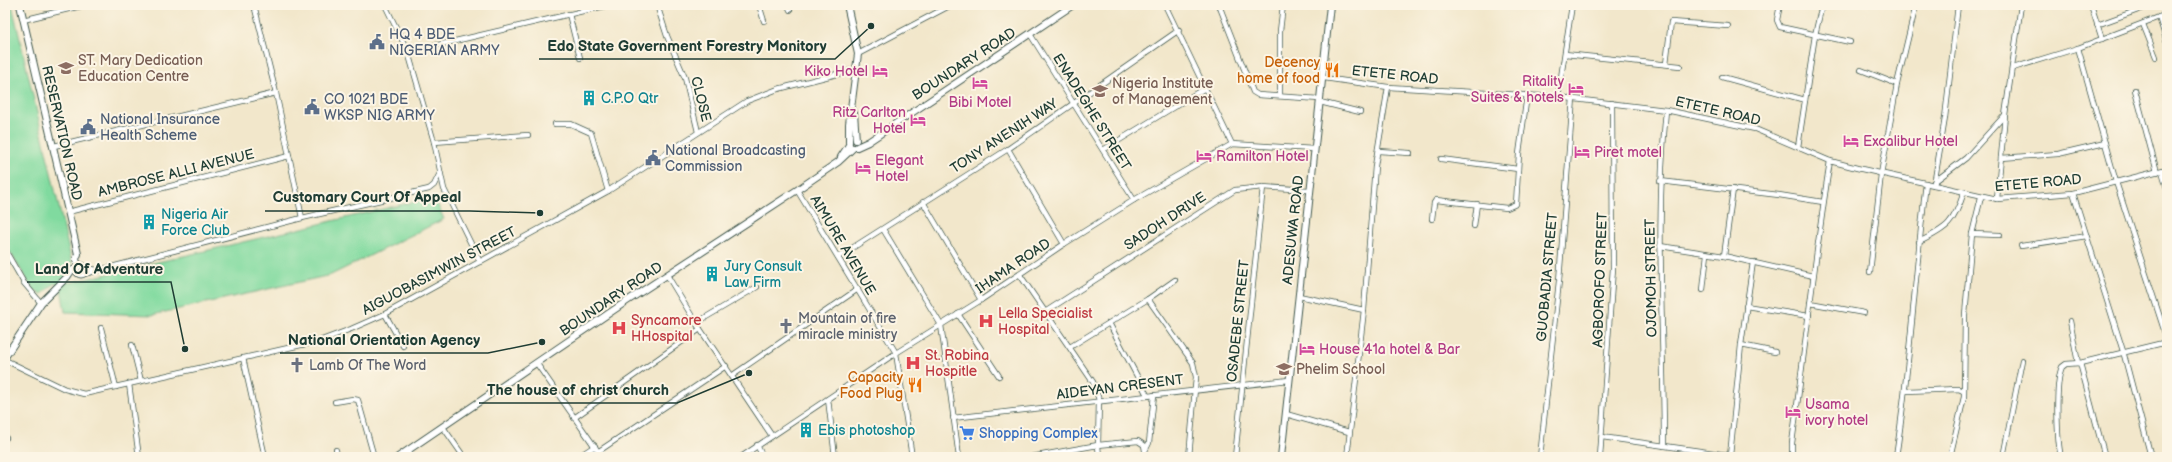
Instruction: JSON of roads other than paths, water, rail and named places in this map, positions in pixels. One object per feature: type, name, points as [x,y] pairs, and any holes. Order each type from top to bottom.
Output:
[{"type":"street","name":"RESERVATION ROAD","points":[[20,5],[78,254],[76,259],[81,267]]},
{"type":"street","points":[[23,20],[85,5]]},
{"type":"street","points":[[254,5],[276,93],[302,218]]},
{"type":"street","points":[[384,5],[408,52],[434,142],[444,189],[480,262]]},
{"type":"street","points":[[408,52],[609,5]]},
{"type":"street","name":"CLOSE","points":[[656,5],[667,36],[685,78],[698,132]]},
{"type":"street","points":[[759,5],[764,21]]},
{"type":"street","points":[[847,5],[858,54],[849,124],[854,144]]},
{"type":"street","points":[[858,54],[951,5]]},
{"type":"street","name":"BOUNDARY ROAD","points":[[398,457],[667,275],[838,162],[854,144],[868,142],[1030,34],[1063,8],[1072,5]]},
{"type":"street","points":[[1165,5],[1179,30],[1232,144],[1314,148]]},
{"type":"street","points":[[1219,5],[1253,92],[1258,95],[1320,100],[1360,112]]},
{"type":"street","points":[[1280,96],[1280,31],[1283,5]]},
{"type":"street","name":"ADESUWA ROAD","points":[[1281,457],[1309,190],[1324,78],[1330,5]]},
{"type":"street","points":[[1558,97],[1572,5]]},
{"type":"street","points":[[1780,5],[1776,20],[1780,27],[1815,36],[1850,42]]},
{"type":"street","points":[[1798,147],[1815,36],[1822,5]]},
{"type":"street","points":[[1870,272],[1880,174],[1897,84],[1916,5]]},
{"type":"street","points":[[1934,183],[1945,118],[1958,5]]},
{"type":"street","points":[[1997,200],[2005,115],[2021,5]]},
{"type":"street","points":[[2091,5],[2102,39]]},
{"type":"street","points":[[2097,25],[2152,5]]},
{"type":"street","points":[[569,14],[580,58]]},
{"type":"street","points":[[2013,68],[2078,48],[2167,14]]},
{"type":"street","points":[[2160,17],[2167,42]]},
{"type":"street","points":[[1666,64],[1671,22],[1728,26]]},
{"type":"street","points":[[2143,24],[2156,58]]},
{"type":"street","name":"TONY ANENIH WAY","points":[[838,257],[883,229],[922,202],[1008,149],[1179,30]]},
{"type":"street","name":"ENADEGHE STREET","points":[[1030,34],[1134,200]]},
{"type":"street","points":[[2061,457],[2057,441],[2057,424],[2060,371],[2066,364],[2079,363],[2167,341],[2116,182],[2078,48]]},
{"type":"street","points":[[1565,54],[1680,66]]},
{"type":"street","name":"AIGUOBASIMWIN STREET","points":[[5,360],[75,392],[84,394],[319,341],[385,314],[608,191],[698,132],[762,94],[857,69]]},
{"type":"street","points":[[1861,70],[1897,84]]},
{"type":"street","points":[[1722,77],[1805,100]]},
{"type":"street","name":"ETETE ROAD","points":[[1324,78],[1388,87],[1573,98],[1666,110],[1740,125],[1830,161],[1880,174],[1926,183],[1934,183],[1981,197],[1997,200],[2073,192],[2162,171]]},
{"type":"street","points":[[1346,457],[1364,310],[1372,200],[1388,87]]},
{"type":"street","points":[[1103,150],[1206,88]]},
{"type":"street","points":[[2135,90],[2167,188]]},
{"type":"street","points":[[54,146],[276,93]]},
{"type":"street","points":[[1432,219],[1434,203],[1436,200],[1512,207],[1516,204],[1518,169],[1527,95]]},
{"type":"street","name":"GUOBADIA STREET","points":[[1540,457],[1559,281],[1573,98]]},
{"type":"street","name":"AGBOROFO STREET","points":[[1600,457],[1614,268],[1612,103]]},
{"type":"street","name":"OJOMOH STREET","points":[[1664,446],[1664,357],[1660,246],[1660,181],[1666,110]]},
{"type":"street","points":[[1934,183],[1966,158],[2005,115]]},
{"type":"street","points":[[555,124],[571,124],[591,133],[608,191]]},
{"type":"street","points":[[434,142],[528,135]]},
{"type":"street","points":[[2001,158],[2058,154],[2105,143]]},
{"type":"street","name":"IHAMA ROAD","points":[[741,457],[896,353],[1020,275],[1064,244],[1134,200],[1232,144]]},
{"type":"street","points":[[1008,149],[1064,244]]},
{"type":"street","points":[[1378,151],[1410,153]]},
{"type":"street","name":"AMBROSE ALLI AVENUE","points":[[68,212],[289,156]]},
{"type":"street","points":[[1441,159],[1518,169]]},
{"type":"street","points":[[1792,457],[1792,443],[1813,276],[1830,161]]},
{"type":"street","points":[[67,278],[302,218],[428,189],[434,185],[440,173]]},
{"type":"street","points":[[1660,181],[1733,189],[1823,202]]},
{"type":"street","points":[[1896,457],[1906,391],[1919,242],[1926,183]]},
{"type":"street","points":[[434,185],[444,189]]},
{"type":"street","name":"SADOH DRIVE","points":[[1045,312],[1235,190],[1263,187],[1309,190]]},
{"type":"street","name":"OSADEBE STREET","points":[[1236,457],[1263,187]]},
{"type":"street","points":[[1724,256],[1733,189]]},
{"type":"street","name":"AIMURE AVENUE","points":[[797,190],[896,353]]},
{"type":"street","points":[[1919,242],[1937,233],[1954,220],[1964,192]]},
{"type":"street","points":[[2073,192],[2123,351],[2151,457]]},
{"type":"street","points":[[1950,457],[1964,397],[1965,314],[1972,234],[1981,197]]},
{"type":"street","points":[[922,202],[982,300]]},
{"type":"street","points":[[1474,226],[1477,204]]},
{"type":"street","points":[[883,229],[941,326],[959,457]]},
{"type":"street","points":[[1972,234],[2000,236]]},
{"type":"street","points":[[2021,246],[2087,236]]},
{"type":"street","points":[[1660,246],[1724,256],[1813,276]]},
{"type":"street","points":[[5,250],[24,283],[41,303]]},
{"type":"street","points":[[1703,290],[1707,254]]},
{"type":"street","points":[[1730,456],[1741,345],[1752,262]]},
{"type":"street","points":[[5,357],[41,303],[67,278],[71,271],[81,267],[96,270]]},
{"type":"street","points":[[81,267],[77,272],[82,274]]},
{"type":"street","points":[[667,275],[696,323],[733,375],[772,436]]},
{"type":"street","points":[[1020,275],[1093,382],[1099,400],[1099,457]]},
{"type":"street","points":[[1070,347],[1148,299],[1175,280]]},
{"type":"street","points":[[696,323],[757,287]]},
{"type":"street","points":[[733,375],[858,289]]},
{"type":"street","points":[[1299,296],[1364,310]]},
{"type":"street","points":[[1148,299],[1193,363],[1196,377],[1196,389],[1189,457]]},
{"type":"street","points":[[1810,304],[1864,313]]},
{"type":"street","points":[[1746,306],[1809,316]]},
{"type":"street","points":[[385,314],[403,346]]},
{"type":"street","points":[[958,314],[1000,376]]},
{"type":"street","points":[[2070,321],[2079,363],[2105,457]]},
{"type":"street","points":[[1109,322],[1147,395]]},
{"type":"street","points":[[101,328],[116,387]]},
{"type":"street","points":[[574,418],[700,329]]},
{"type":"street","points":[[132,345],[141,381]]},
{"type":"street","points":[[1741,345],[1775,352]]},
{"type":"street","points":[[896,353],[912,457]]},
{"type":"street","points":[[242,358],[264,457]]},
{"type":"street","points":[[2003,457],[2022,360]]},
{"type":"street","points":[[537,364],[602,457]]},
{"type":"street","points":[[599,451],[726,366]]},
{"type":"street","name":"AIDEYAN CRESENT","points":[[953,418],[1196,389],[1289,380]]},
{"type":"street","points":[[129,384],[139,457]]},
{"type":"street","points":[[1906,391],[1959,389],[1963,391]]},
{"type":"street","points":[[1146,457],[1154,395]]},
{"type":"street","points":[[335,402],[353,399],[358,400],[374,457]]},
{"type":"street","points":[[828,399],[835,457]]},
{"type":"street","points":[[1286,414],[1349,432]]},
{"type":"street","points":[[443,427],[464,457]]},
{"type":"street","points":[[1602,437],[1742,457]]},
{"type":"street","points":[[1031,457],[1052,456],[1098,445],[1138,441],[1146,449]]},
{"type":"street","points":[[758,445],[763,457]]},
{"type":"street","points":[[578,457],[595,446]]},
{"type":"street","points":[[336,450],[337,457]]},
{"type":"street","points":[[408,450],[413,457]]},
{"type":"place","name":"Edo State Government Forestry Monitory","points":[[871,26]]},
{"type":"place","name":"HQ 4 BDE NIGERIAN ARMY","points":[[377,42]]},
{"type":"place","name":"ST. Mary Dedication Education Centre","points":[[66,68]]},
{"type":"place","name":"Decency home of food","points":[[1332,70]]},
{"type":"place","name":"Kiko Hotel","points":[[880,71]]},
{"type":"place","name":"Bibi Motel","points":[[980,83]]},
{"type":"place","name":"Ritality Suites & hotels","points":[[1576,89]]},
{"type":"place","name":"Nigeria Institute of Management","points":[[1100,91]]},
{"type":"place","name":"C.P.O Qtr","points":[[589,98]]},
{"type":"place","name":"CO 1021 BDE WKSP NIG ARMY","points":[[312,107]]},
{"type":"place","name":"Ritz Carlton Hotel","points":[[918,120]]},
{"type":"place","name":"National Insurance Health Scheme","points":[[88,127]]},
{"type":"place","name":"Excalibur Hotel","points":[[1851,141]]},
{"type":"place","name":"Piret motel","points":[[1582,152]]},
{"type":"place","name":"Ramilton Hotel","points":[[1204,156]]},
{"type":"place","name":"National Broadcasting Commission","points":[[653,158]]},
{"type":"place","name":"Elegant Hotel","points":[[863,168]]},
{"type":"place","name":"Customary Court Of Appeal","points":[[540,213]]},
{"type":"place","name":"Nigeria Air Force Club","points":[[149,222]]},
{"type":"place","name":"Jury Consult Law Firm","points":[[712,274]]},
{"type":"place","name":"Lella Specialist Hospital","points":[[986,321]]},
{"type":"place","name":"Mountain of fire miracle ministry","points":[[786,326]]},
{"type":"place","name":"Syncamore HHospital","points":[[619,328]]},
{"type":"place","name":"National Orientation Agency","points":[[542,342]]},
{"type":"place","name":"Land Of Adventure","points":[[185,349]]},
{"type":"place","name":"House 41a hotel & Bar","points":[[1307,349]]},
{"type":"place","name":"St. Robina Hospitle","points":[[913,363]]},
{"type":"place","name":"Lamb Of The Word","points":[[297,365]]},
{"type":"place","name":"Phelim School","points":[[1284,369]]},
{"type":"place","name":"The house of christ church","points":[[749,373]]},
{"type":"place","name":"Capacity Food Plug","points":[[915,385]]},
{"type":"place","name":"Usama ivory hotel","points":[[1793,412]]},
{"type":"place","name":"Ebis photoshop","points":[[806,430]]},
{"type":"place","name":"Shopping Complex","points":[[967,433]]}]
